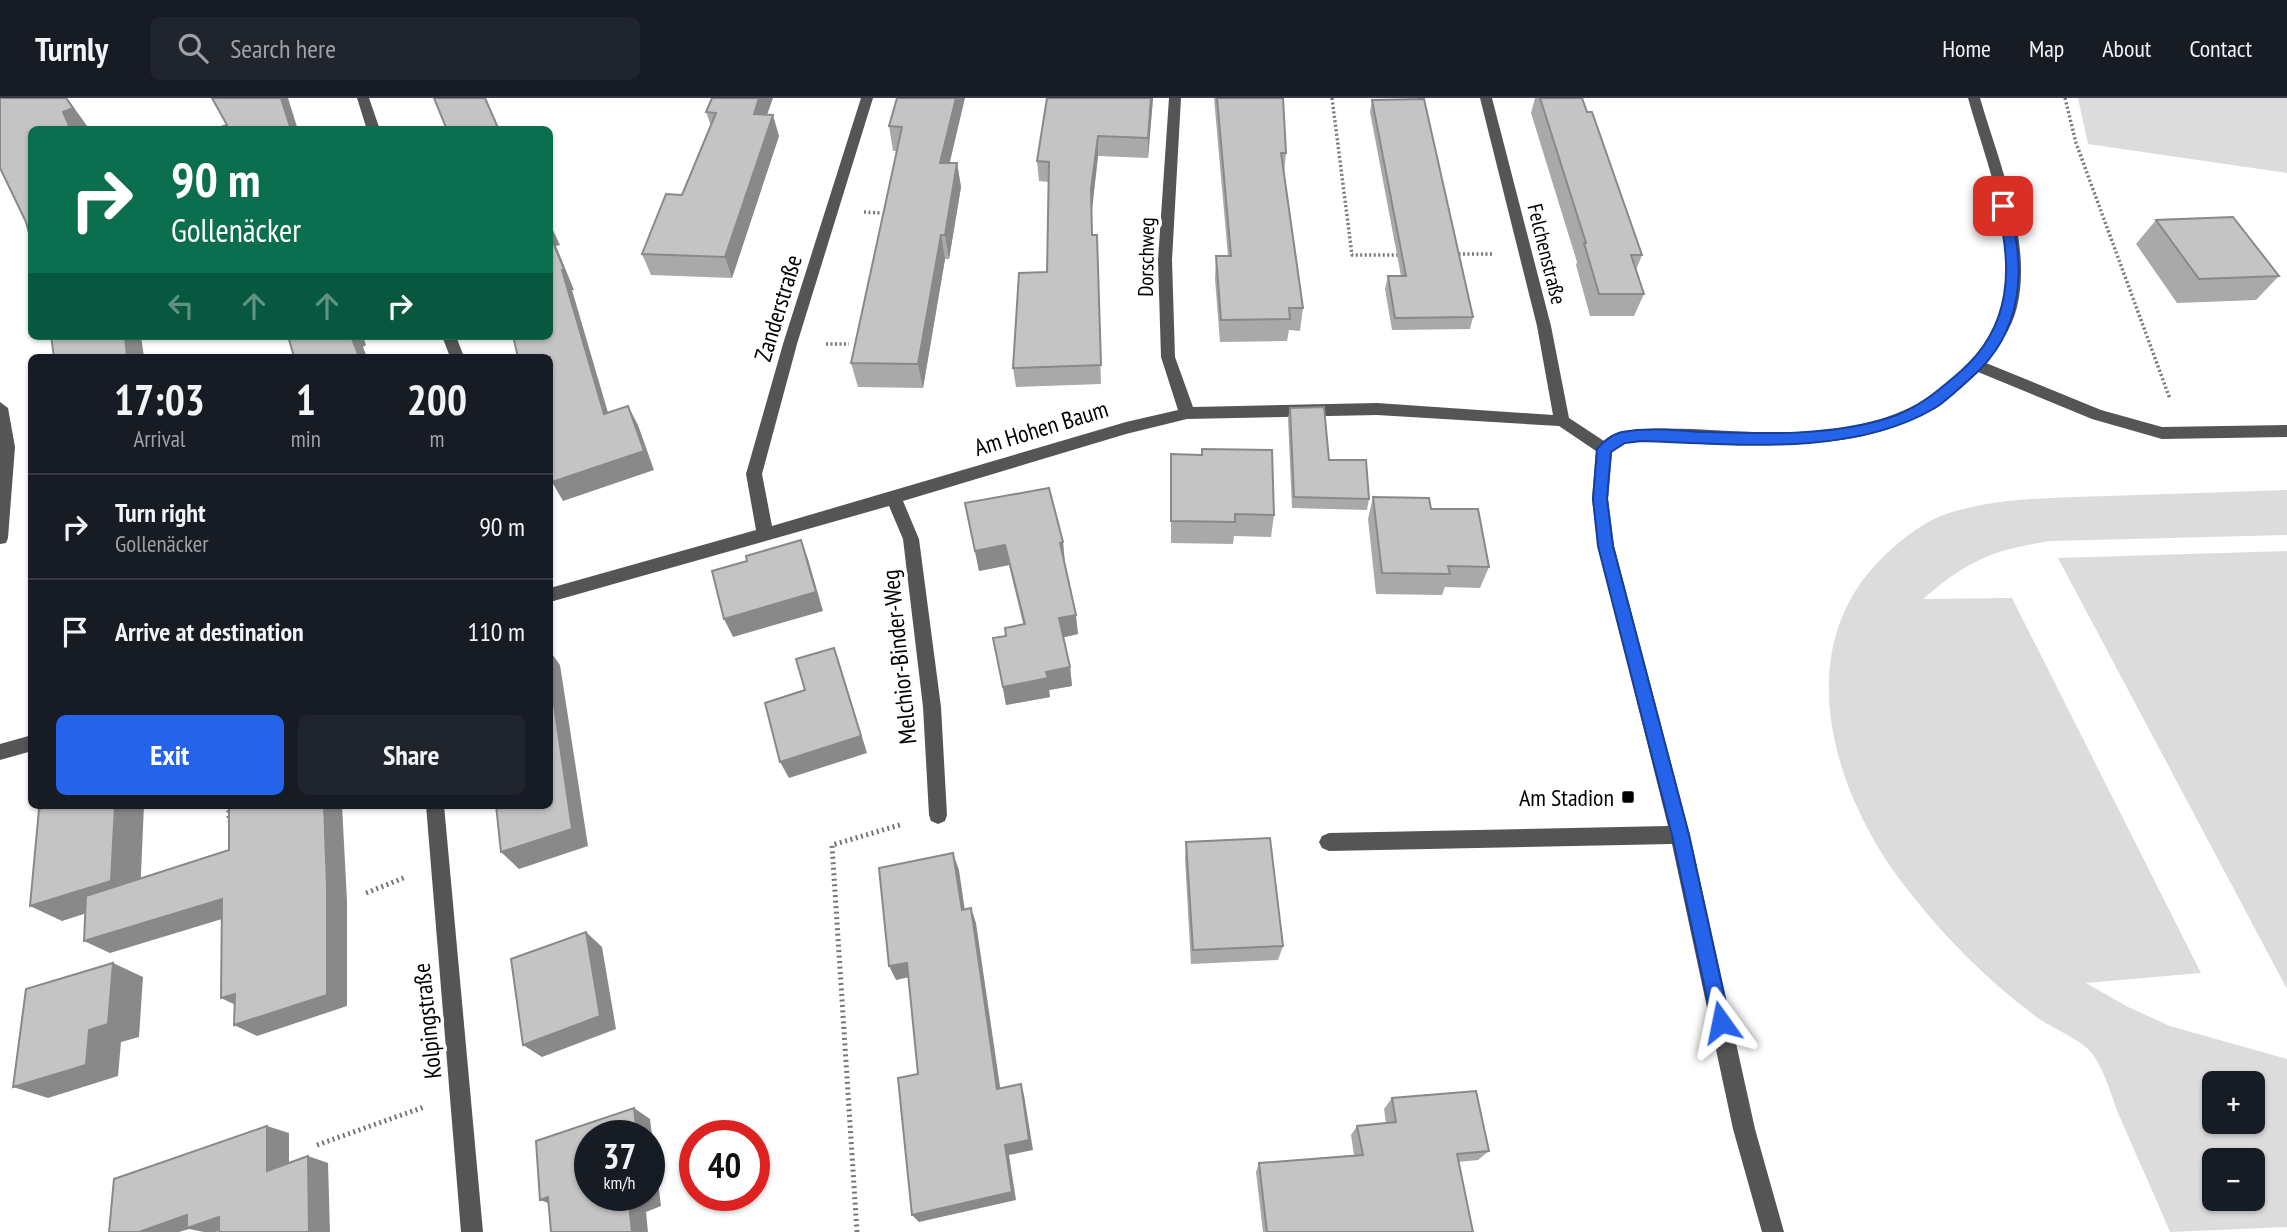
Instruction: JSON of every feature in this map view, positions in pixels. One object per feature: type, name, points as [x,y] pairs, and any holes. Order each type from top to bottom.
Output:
[{"type":"street","points":[[363,98],[373,126]]},
{"type":"street","name":"Zanderstraße","points":[[765,534],[754,474],[790,344],[867,98]]},
{"type":"street","name":"Dorschweg","points":[[1175,98],[1165,260],[1167,346],[1168,357],[1187,413]]},
{"type":"street","name":"Felchenstraße","points":[[1486,98],[1544,326],[1562,421]]},
{"type":"street","points":[[1604,449],[1622,438],[1642,435],[1803,438],[1858,430],[1897,421],[1932,404],[1976,365],[1997,338],[2009,310],[2013,273],[2010,233],[1974,98]]},
{"type":"street","points":[[1976,365],[2097,415],[2162,433],[2287,431]]},
{"type":"street","points":[[0,408],[7,447],[0,538]]},
{"type":"street","name":"Am Hohen Baum","points":[[553,595],[894,498],[1126,428],[1187,413],[1377,410],[1562,421]]},
{"type":"street","points":[[1562,421],[1604,449]]},
{"type":"street","points":[[1604,449],[1600,499],[1606,546],[1680,835],[1744,1129],[1773,1232]]},
{"type":"street","name":"Melchior-Binder-Weg","points":[[894,498],[911,539],[932,707],[938,815]]},
{"type":"street","points":[[0,752],[28,744]]},
{"type":"street","name":"Kolpingstraße","points":[[435,809],[472,1232]]},
{"type":"street","points":[[1329,842],[1680,835]]},
{"type":"path","points":[[1332,98],[1352,255],[1406,255]]},
{"type":"path","points":[[2065,98],[2076,143],[2182,433]]},
{"type":"path","points":[[1446,254],[1525,253]]},
{"type":"path","points":[[229,809],[229,828]]},
{"type":"path","points":[[857,1232],[832,845],[938,815]]},
{"type":"path","points":[[317,1146],[461,1093]]},
{"type":"shaded area","points":[[2078,98],[2287,98],[2287,173],[2088,144]]},
{"type":"shaded area","points":[[2287,490],[2287,535],[2051,541],[2030,544],[1997,553],[1968,566],[1923,599],[2012,598],[2201,973],[2086,983],[2128,1007],[2170,1026],[2287,1059],[2287,1227],[2170,1232],[2118,1113],[2105,1076],[2094,1056],[2068,1035],[2038,1018],[2002,989],[1952,942],[1921,907],[1882,853],[1860,813],[1843,771],[1832,727],[1829,683],[1835,640],[1850,599],[1878,562],[1911,533],[1949,513],[1988,504],[2068,497]]},
{"type":"shaded area","points":[[2287,551],[2287,989],[2058,558]]},
{"type":"building","points":[[0,98],[66,98],[73,108],[63,112],[69,126],[28,126],[28,229],[0,168]]},
{"type":"building","points":[[212,98],[281,98],[290,126],[224,126],[227,125]]},
{"type":"building","points":[[434,98],[485,98],[497,126],[445,126]]},
{"type":"building","points":[[712,98],[759,98],[754,114],[773,115],[725,257],[642,254],[666,194],[682,195],[716,113],[706,112]]},
{"type":"building","points":[[897,98],[956,98],[940,163],[957,163],[945,235],[941,235],[918,364],[851,363],[902,127],[889,126]]},
{"type":"building","points":[[1047,98],[1151,98],[1148,138],[1098,136],[1091,189],[1092,235],[1097,235],[1101,365],[1013,368],[1019,273],[1047,272],[1049,162],[1037,161]]},
{"type":"building","points":[[1217,98],[1283,98],[1286,153],[1281,153],[1303,308],[1289,308],[1290,319],[1221,320],[1216,256],[1231,256]]},
{"type":"building","points":[[1540,98],[1582,98],[1587,112],[1592,112],[1642,255],[1631,255],[1644,294],[1599,294],[1586,243]]},
{"type":"building","points":[[1424,99],[1473,317],[1395,318],[1388,276],[1406,276],[1372,100]]},
{"type":"building","points":[[2233,217],[2279,276],[2199,279],[2156,220]]},
{"type":"building","points":[[553,242],[564,269],[562,270],[604,414],[628,406],[644,451],[553,482],[553,354],[517,354],[514,340],[553,340]]},
{"type":"building","points":[[52,340],[125,340],[127,354],[54,354]]},
{"type":"building","points":[[289,340],[353,340],[358,354],[293,354]]},
{"type":"building","points":[[1324,407],[1329,460],[1366,460],[1369,499],[1294,497],[1290,408]]},
{"type":"building","points":[[1202,449],[1272,450],[1274,515],[1235,514],[1235,522],[1171,521],[1171,454],[1202,455]]},
{"type":"building","points":[[1049,488],[1063,542],[1060,543],[1076,615],[1059,618],[1070,667],[1046,672],[1048,678],[1003,687],[993,638],[1006,636],[1005,628],[1025,624],[1005,545],[975,551],[965,503]]},
{"type":"building","points":[[1373,497],[1429,498],[1431,509],[1478,509],[1489,567],[1448,566],[1450,574],[1382,573]]},
{"type":"building","points":[[801,540],[816,592],[724,619],[712,571],[747,561],[746,556]]},
{"type":"building","points":[[834,648],[861,736],[780,762],[765,703],[805,690],[796,659]]},
{"type":"building","points":[[553,698],[572,829],[501,852],[496,809],[553,809]]},
{"type":"building","points":[[39,809],[115,809],[111,881],[30,906]]},
{"type":"building","points":[[229,809],[324,809],[327,995],[234,1025],[235,994],[221,998],[222,899],[84,941],[86,896],[229,850]]},
{"type":"building","points":[[1270,838],[1283,946],[1193,950],[1186,842]]},
{"type":"building","points":[[953,853],[962,910],[971,908],[997,1089],[1021,1084],[1029,1140],[1005,1145],[1012,1192],[912,1215],[898,1078],[918,1074],[907,963],[889,966],[879,868]]},
{"type":"building","points":[[586,932],[600,1016],[523,1045],[511,959]]},
{"type":"building","points":[[113,963],[108,1024],[89,1030],[86,1065],[13,1087],[26,989]]},
{"type":"building","points":[[1476,1091],[1489,1151],[1457,1154],[1473,1232],[1267,1232],[1259,1163],[1363,1155],[1357,1126],[1396,1122],[1392,1098]]},
{"type":"building","points":[[634,1108],[635,1120],[598,1120]]},
{"type":"building","points":[[267,1126],[267,1171],[308,1156],[309,1232],[219,1232],[219,1217],[187,1228],[187,1215],[139,1232],[109,1232],[114,1179]]},
{"type":"building","points":[[574,1128],[574,1211],[630,1211],[632,1232],[551,1232],[548,1197],[540,1200],[536,1141]]},
{"type":"place","name":"Am Stadion","points":[[1628,797]]},
{"type":"route","points":[[1721,1022],[1680,835],[1606,546],[1600,499],[1604,449],[1622,438],[1642,435],[1803,438],[1897,421],[1932,404],[1976,365],[1997,338],[2009,310],[2013,273],[2010,233],[2003,206]]}]
